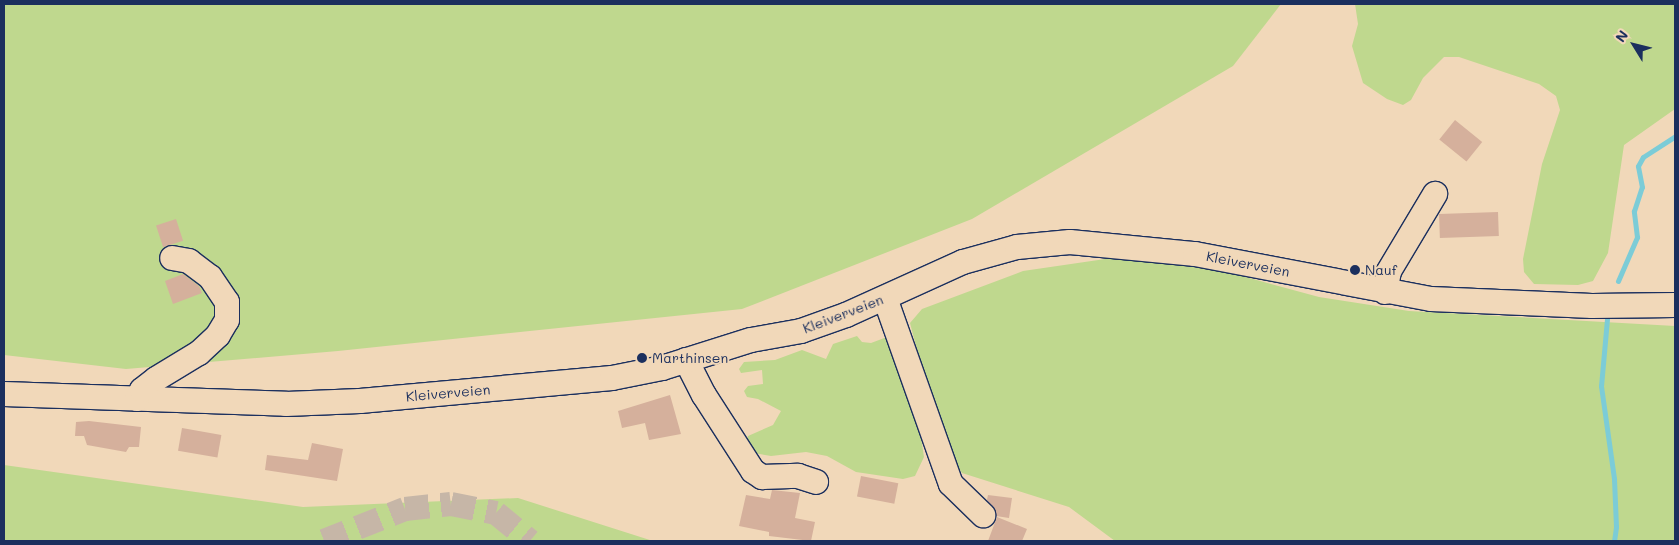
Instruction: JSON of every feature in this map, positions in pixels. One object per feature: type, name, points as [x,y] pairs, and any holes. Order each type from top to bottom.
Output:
[{"type":"street","points":[[1385,292],[1389,271],[1434,194]]},
{"type":"street","name":"Kleiverveien","points":[[4,394],[286,404],[360,401],[612,378],[686,360],[751,340],[802,331],[885,298],[963,262],[1017,247],[1070,242],[1195,254],[1385,292],[1431,299],[1592,306],[1675,305]]},
{"type":"street","points":[[137,399],[142,390],[156,379],[198,353],[218,335],[226,320],[228,302],[210,277],[189,261],[172,258]]},
{"type":"street","points":[[885,298],[951,484],[983,515]]},
{"type":"street","points":[[686,360],[704,395],[753,471],[762,477],[798,476],[816,482]]},
{"type":"green space","points":[[4,4],[1281,4],[1233,66],[972,219],[742,309],[338,351],[126,369],[4,355]]},
{"type":"green space","points":[[1355,4],[1675,4],[1675,109],[1624,145],[1608,253],[1593,281],[1578,285],[1534,284],[1524,272],[1523,259],[1542,164],[1560,110],[1556,96],[1539,84],[1459,57],[1444,57],[1423,78],[1411,100],[1403,105],[1387,99],[1363,83],[1352,46],[1358,24]]},
{"type":"green space","points":[[1112,258],[1220,270],[1319,297],[1409,311],[1675,326],[1675,541],[1115,541],[1069,507],[962,473],[941,442],[910,323],[922,309],[1023,271]]},
{"type":"green space","points":[[857,336],[862,342],[871,343],[887,337],[918,418],[924,457],[915,476],[903,479],[856,472],[827,456],[806,452],[771,456],[754,453],[745,445],[748,436],[773,425],[781,411],[758,399],[747,397],[744,391],[748,386],[763,384],[762,370],[741,373],[739,369],[744,362],[775,360],[802,350],[826,359],[833,344]]},
{"type":"green space","points":[[4,465],[303,507],[518,498],[653,541],[4,541]]},
{"type":"building","points":[[1455,120],[1482,142],[1466,161],[1439,139]]},
{"type":"building","points":[[1498,212],[1499,236],[1440,238],[1439,214]]},
{"type":"building","points":[[176,219],[183,241],[163,247],[156,225]]},
{"type":"building","points":[[183,274],[199,286],[202,293],[173,304],[165,281]]},
{"type":"building","points":[[670,395],[681,434],[649,440],[645,423],[622,428],[618,411]]},
{"type":"building","points":[[89,421],[141,427],[139,447],[129,447],[126,452],[87,445],[84,436],[75,436],[76,422]]},
{"type":"building","points":[[182,428],[221,435],[217,458],[178,451]]},
{"type":"building","points":[[312,443],[343,449],[337,481],[265,470],[267,455],[308,460]]},
{"type":"building","points":[[861,476],[898,483],[894,504],[857,497]]},
{"type":"building","points":[[772,490],[800,493],[795,518],[815,522],[811,541],[769,536],[769,532],[739,526],[746,495],[770,499]]},
{"type":"building","points":[[988,495],[1012,498],[1009,518],[996,516],[987,500]]},
{"type":"building","points":[[997,517],[1027,529],[1022,541],[988,541]]},
{"type":"waterway","points":[[1618,281],[1637,237],[1634,211],[1642,187],[1638,166],[1643,157],[1675,136]]},
{"type":"waterway","points":[[1607,319],[1601,386],[1614,479],[1616,527],[1614,541]]},
{"type":"tunnel","points":[[324,541],[405,509],[451,504],[496,513],[530,541]]},
{"type":"place","name":"Nauf","points":[[1355,270]]},
{"type":"place","name":"Marthinsen","points":[[642,358]]}]
